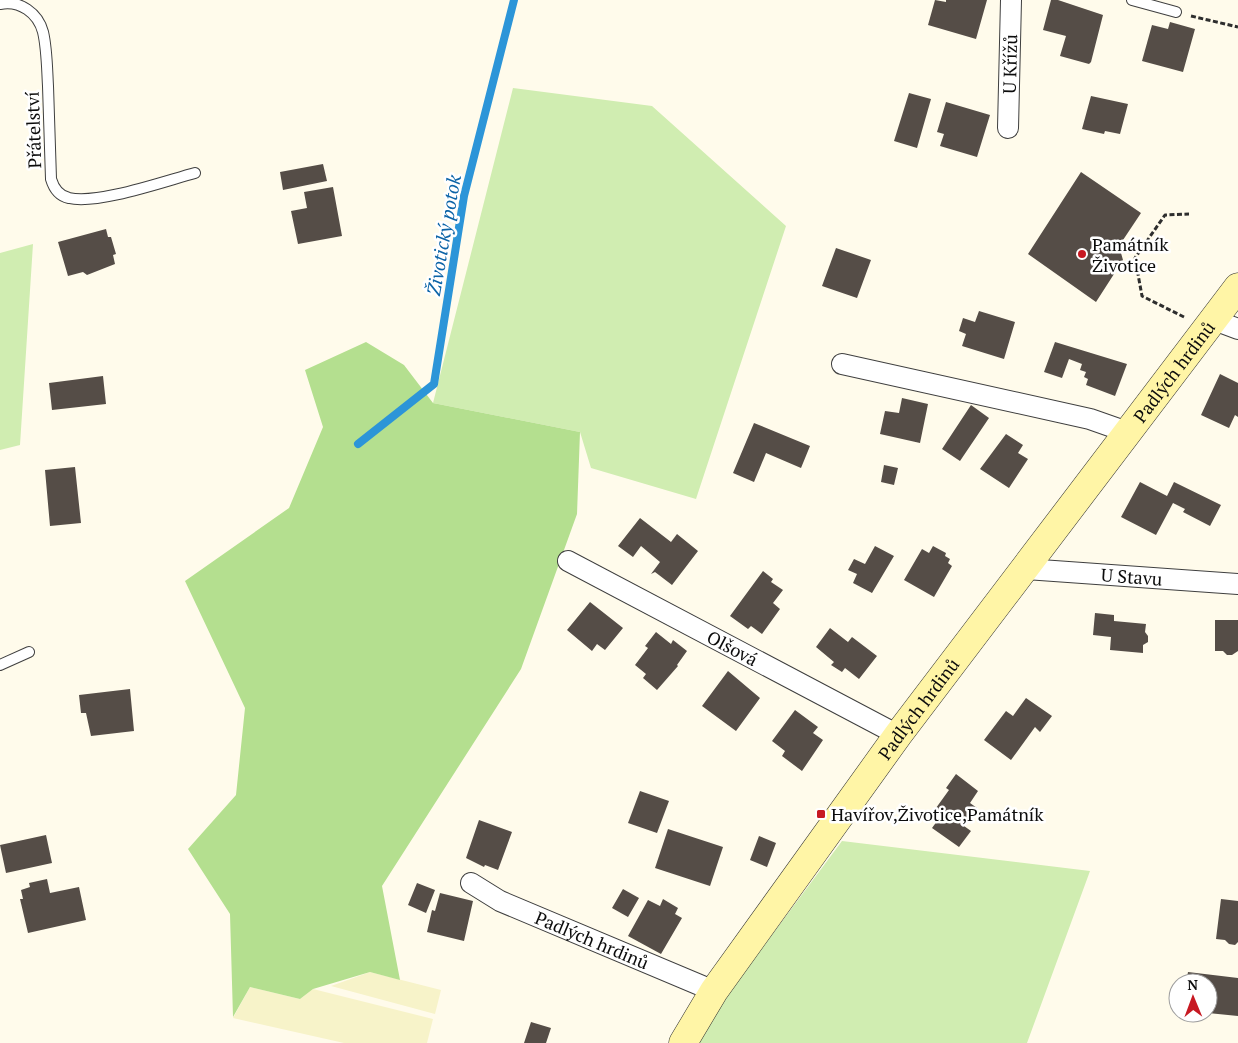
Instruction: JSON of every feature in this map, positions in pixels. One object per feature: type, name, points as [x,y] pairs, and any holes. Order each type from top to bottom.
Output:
[{"type":"street","name":"U Křížů","points":[[1008,128],[1012,0]]},
{"type":"street","name":"Padlých hrdinů","points":[[684,1043],[714,991],[898,735],[1026,569],[1128,432],[1220,326],[1238,287]]},
{"type":"street","name":"Padlých hrdinů","points":[[842,364],[1090,419],[1128,432]]},
{"type":"street","name":"Olšová","points":[[568,561],[898,735]]},
{"type":"street","name":"U Stavu","points":[[1026,569],[1238,584]]},
{"type":"street","name":"Padlých hrdinů","points":[[471,883],[509,905],[714,991]]},
{"type":"lane","points":[[1132,0],[1176,12]]},
{"type":"lane","name":"Přátelství","points":[[6,2],[27,8],[38,20],[43,32],[47,65],[51,180],[58,193],[69,198],[98,198],[195,173]]},
{"type":"lane","points":[[0,665],[29,652]]},
{"type":"path","points":[[1176,12],[1238,27]]},
{"type":"path","points":[[1189,214],[1164,214],[1136,258],[1142,296],[1220,326]]},
{"type":"shaded area","points":[[370,972],[441,990],[435,1014],[331,986]]},
{"type":"shaded area","points":[[250,987],[300,999],[313,989],[433,1019],[427,1043],[344,1043],[233,1018]]},
{"type":"green space","points":[[513,88],[652,106],[786,226],[696,499],[591,468],[580,432],[433,403]]},
{"type":"green space","points":[[33,244],[20,445],[0,450],[0,253]]},
{"type":"green space","points":[[366,342],[404,365],[433,403],[580,432],[577,514],[521,669],[382,886],[400,980],[370,972],[313,989],[300,999],[250,987],[233,1017],[230,914],[188,849],[236,795],[245,708],[185,581],[289,508],[323,427],[305,370]]},
{"type":"green space","points":[[842,841],[1090,871],[1027,1043],[699,1043],[727,995]]},
{"type":"building","points":[[935,0],[946,2],[946,0],[987,0],[976,39],[928,25]]},
{"type":"building","points":[[1051,0],[1058,0],[1103,15],[1089,64],[1060,56],[1066,36],[1043,30]]},
{"type":"building","points":[[1170,22],[1195,29],[1183,72],[1142,61],[1152,25],[1168,29]]},
{"type":"building","points":[[909,93],[931,99],[917,148],[894,141]]},
{"type":"building","points":[[1091,96],[1128,104],[1120,134],[1105,131],[1104,134],[1082,129]]},
{"type":"building","points":[[946,102],[990,115],[977,157],[940,146],[944,134],[937,132]]},
{"type":"building","points":[[323,164],[327,181],[283,190],[280,172]]},
{"type":"building","points":[[1081,172],[1141,213],[1119,246],[1123,260],[1096,302],[1028,254]]},
{"type":"building","points":[[333,187],[342,236],[298,244],[291,211],[307,208],[304,192]]},
{"type":"building","points":[[106,229],[108,237],[111,237],[116,254],[113,255],[115,264],[87,275],[83,272],[68,276],[58,242]]},
{"type":"building","points":[[836,248],[871,260],[857,298],[822,286]]},
{"type":"building","points":[[979,311],[1015,322],[1004,359],[962,346],[966,334],[959,331],[963,318],[975,322]]},
{"type":"building","points":[[1055,342],[1127,364],[1115,396],[1086,385],[1088,379],[1084,377],[1086,372],[1080,370],[1082,364],[1069,359],[1062,378],[1044,372]]},
{"type":"building","points":[[1220,374],[1238,383],[1238,417],[1235,415],[1229,428],[1201,415]]},
{"type":"building","points":[[103,376],[106,404],[52,410],[49,383]]},
{"type":"building","points":[[902,398],[928,404],[920,443],[880,434],[885,411],[899,413]]},
{"type":"building","points":[[971,405],[989,418],[960,461],[942,449]]},
{"type":"building","points":[[754,423],[810,446],[801,468],[766,453],[754,482],[733,473]]},
{"type":"building","points":[[1006,434],[1023,445],[1018,453],[1028,459],[1009,488],[980,469]]},
{"type":"building","points":[[884,465],[898,468],[894,485],[881,482]]},
{"type":"building","points":[[75,467],[81,523],[50,526],[45,470]]},
{"type":"building","points":[[1140,482],[1167,496],[1174,482],[1221,505],[1210,526],[1183,512],[1185,509],[1173,503],[1156,535],[1121,517]]},
{"type":"building","points":[[640,518],[671,542],[677,534],[698,551],[672,585],[655,572],[651,574],[660,562],[641,546],[633,557],[618,546]]},
{"type":"building","points":[[875,546],[894,556],[872,593],[853,583],[857,574],[848,570],[854,559],[865,564]]},
{"type":"building","points":[[933,546],[946,553],[945,556],[950,559],[948,563],[952,566],[934,597],[904,580],[922,549],[929,553]]},
{"type":"building","points":[[763,571],[773,579],[771,582],[783,590],[773,603],[780,609],[762,634],[751,626],[748,629],[730,616]]},
{"type":"building","points":[[590,602],[623,628],[605,650],[597,644],[592,651],[567,630]]},
{"type":"building","points":[[1095,613],[1114,615],[1114,621],[1146,624],[1145,632],[1148,636],[1148,642],[1143,645],[1143,653],[1110,650],[1111,637],[1093,635]]},
{"type":"building","points":[[1215,620],[1238,620],[1238,651],[1232,655],[1227,655],[1223,651],[1215,651]]},
{"type":"building","points":[[830,628],[848,642],[852,637],[877,656],[859,679],[845,668],[842,672],[831,665],[834,662],[816,647]]},
{"type":"building","points":[[656,632],[671,644],[673,640],[687,651],[678,666],[657,690],[643,678],[646,674],[635,665],[648,648],[645,646]]},
{"type":"building","points":[[728,671],[760,698],[736,731],[702,706]]},
{"type":"building","points":[[130,689],[134,731],[91,736],[86,713],[81,713],[79,695]]},
{"type":"building","points":[[1026,698],[1052,716],[1040,732],[1035,727],[1011,760],[984,740],[1006,711],[1013,716]]},
{"type":"building","points":[[795,710],[818,727],[813,733],[823,740],[802,771],[782,756],[785,751],[772,741]]},
{"type":"building","points":[[956,774],[978,791],[970,803],[977,808],[964,826],[971,831],[959,847],[932,828],[943,813],[936,808],[949,790],[946,788]]},
{"type":"building","points":[[640,791],[669,801],[657,833],[628,823]]},
{"type":"building","points":[[479,820],[512,832],[498,870],[485,865],[484,867],[466,858]]},
{"type":"building","points":[[668,829],[723,847],[710,886],[655,868]]},
{"type":"building","points":[[46,835],[52,863],[6,873],[0,845]]},
{"type":"building","points":[[759,836],[776,843],[767,867],[750,860]]},
{"type":"building","points":[[47,879],[50,893],[79,887],[86,920],[28,933],[20,899],[23,899],[21,890],[30,887],[29,883]]},
{"type":"building","points":[[417,883],[435,890],[426,913],[408,905]]},
{"type":"building","points":[[623,889],[639,898],[628,917],[612,908]]},
{"type":"building","points":[[440,893],[473,901],[464,941],[427,932],[432,910],[435,911]]},
{"type":"building","points":[[663,899],[678,908],[675,914],[682,918],[661,954],[628,936],[648,900],[660,906]]},
{"type":"building","points":[[1221,899],[1238,901],[1238,942],[1235,945],[1229,944],[1225,940],[1216,939]]},
{"type":"building","points":[[1218,976],[1238,978],[1238,1016],[1218,1014]]},
{"type":"building","points":[[531,1022],[551,1028],[546,1043],[524,1043]]},
{"type":"waterway","name":"Životický potok","points":[[358,444],[434,384],[464,196],[514,0]]},
{"type":"place","name":"Památník Životice","points":[[1082,254]]},
{"type":"place","name":"Havířov,Životice,Památník","points":[[821,814]]}]
